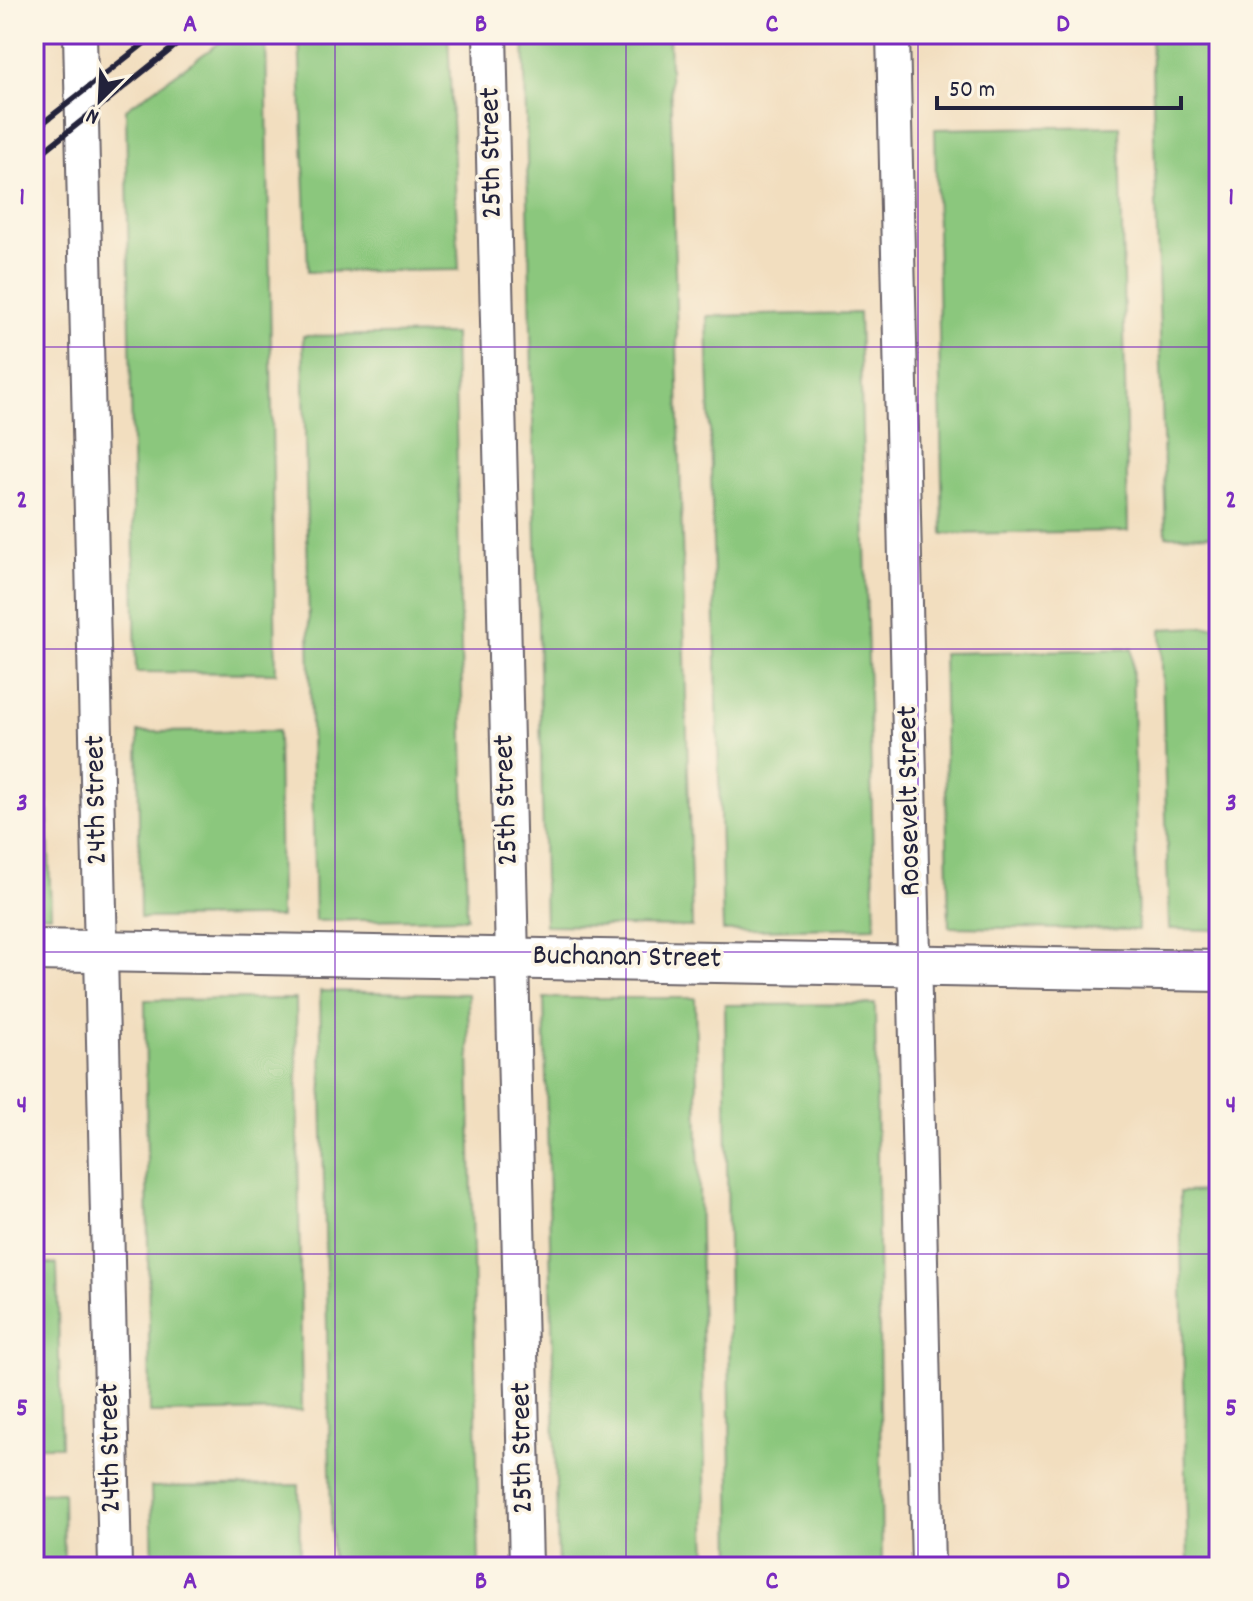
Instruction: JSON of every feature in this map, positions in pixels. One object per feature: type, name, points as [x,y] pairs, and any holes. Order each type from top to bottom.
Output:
[{"type":"street","name":"24th Street","points":[[80,34],[115,1567]]},
{"type":"street","name":"25th Street","points":[[490,34],[526,1567]]},
{"type":"street","name":"Roosevelt Street","points":[[893,34],[928,1567]]},
{"type":"street","name":"Buchanan Street","points":[[34,950],[1219,971]]},
{"type":"green space","points":[[232,34],[266,34],[276,673],[136,672],[126,109]]},
{"type":"green space","points":[[299,34],[448,34],[459,270],[308,272]]},
{"type":"green space","points":[[524,34],[669,34],[692,927],[545,925]]},
{"type":"green space","points":[[1151,34],[1219,34],[1219,535],[1166,536]]},
{"type":"green space","points":[[1120,126],[1128,531],[943,534],[935,129]]},
{"type":"green space","points":[[859,313],[875,927],[723,931],[707,316]]},
{"type":"green space","points":[[454,334],[467,918],[315,921],[303,336]]},
{"type":"green space","points":[[34,402],[51,915],[34,914]]},
{"type":"green space","points":[[1219,626],[1219,930],[1169,929],[1161,629]]},
{"type":"green space","points":[[1132,649],[1138,930],[949,927],[943,653]]},
{"type":"green space","points":[[278,731],[280,917],[140,918],[138,732]]},
{"type":"green space","points":[[320,991],[468,994],[479,1567],[332,1567]]},
{"type":"green space","points":[[544,998],[695,998],[707,1567],[558,1567]]},
{"type":"green space","points":[[296,999],[302,1411],[150,1413],[145,1000]]},
{"type":"green space","points":[[875,1004],[882,1567],[732,1567],[725,1005]]},
{"type":"green space","points":[[1219,1191],[1219,1567],[1188,1567],[1180,1192]]},
{"type":"green space","points":[[34,1264],[57,1264],[61,1446],[34,1446]]},
{"type":"green space","points":[[299,1485],[300,1567],[153,1567],[151,1487]]},
{"type":"green space","points":[[63,1492],[64,1567],[34,1567],[34,1493]]},
{"type":"railway","points":[[34,130],[156,34]]},
{"type":"railway","points":[[34,159],[190,34]]}]
